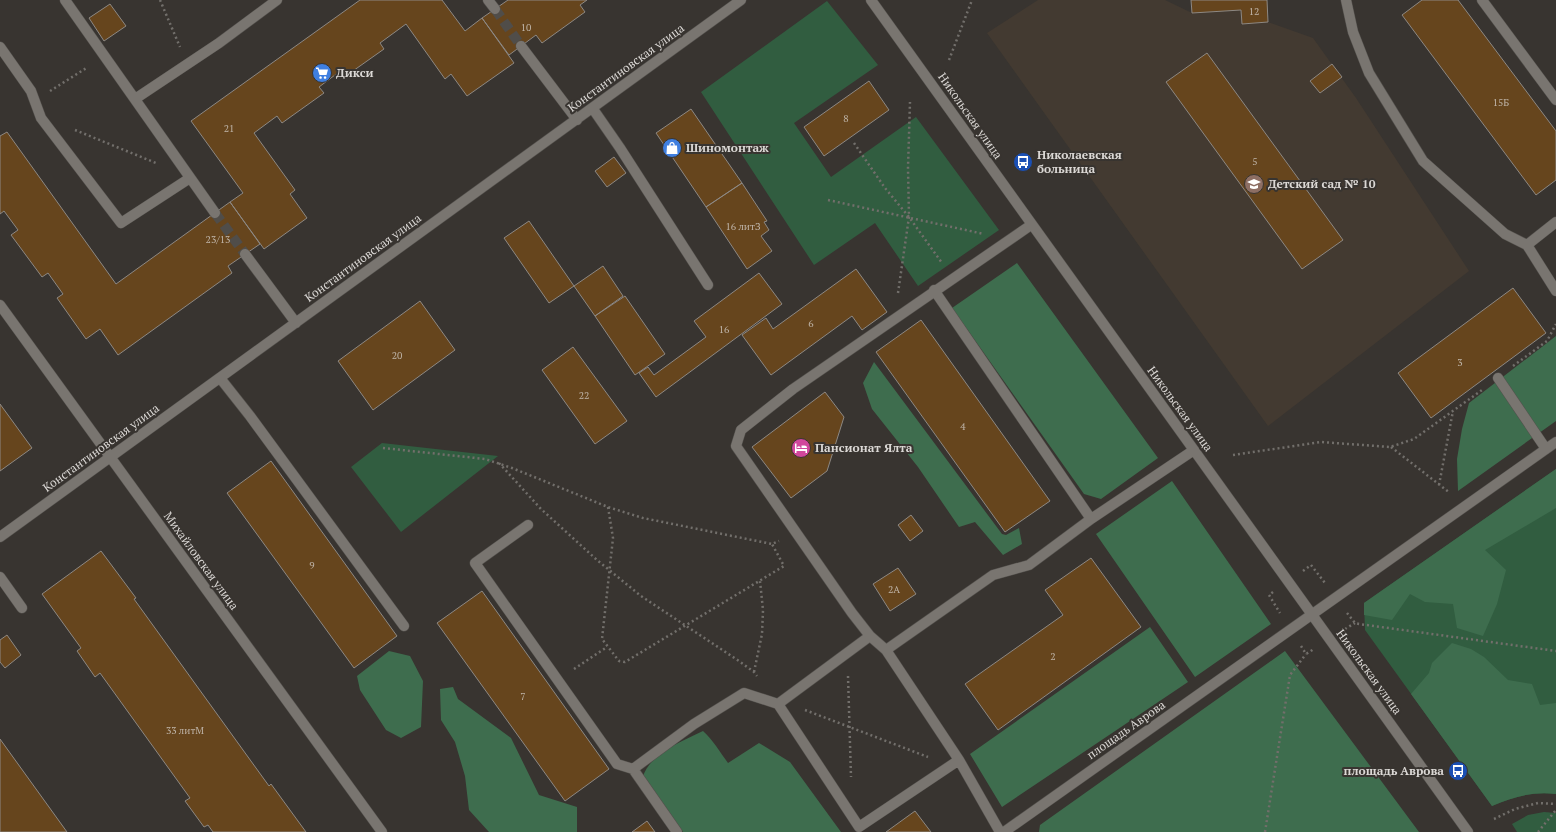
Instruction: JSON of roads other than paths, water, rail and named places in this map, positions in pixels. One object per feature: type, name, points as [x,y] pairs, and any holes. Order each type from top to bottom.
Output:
[{"type":"street","points":[[65,0],[215,213]]},
{"type":"street","points":[[135,99],[277,0]]},
{"type":"street","points":[[488,0],[495,9]]},
{"type":"street","name":"Константиновская улица","points":[[0,537],[593,109],[741,0]]},
{"type":"street","name":"Никольская улица","points":[[871,0],[1468,832]]},
{"type":"street","points":[[1346,0],[1353,32],[1369,73],[1423,161],[1505,234],[1527,245],[1556,290]]},
{"type":"street","points":[[1482,0],[1556,100]]},
{"type":"street","points":[[521,46],[577,120]]},
{"type":"street","points":[[0,48],[31,91],[41,118],[121,223],[190,178]]},
{"type":"street","points":[[593,109],[620,148],[708,286]]},
{"type":"street","points":[[1527,245],[1556,222]]},
{"type":"street","points":[[1000,832],[955,763],[886,650],[870,636],[852,613],[736,446],[741,430],[793,390],[934,290],[1031,225]]},
{"type":"street","points":[[245,254],[296,323]]},
{"type":"street","points":[[934,290],[1091,519]]},
{"type":"street","name":"Михайловская улица","points":[[0,305],[382,832]]},
{"type":"street","points":[[220,378],[404,626]]},
{"type":"street","points":[[1498,378],[1546,449]]},
{"type":"street","name":"площадь Аврова","points":[[1004,832],[1556,442]]},
{"type":"street","points":[[886,650],[993,574],[1029,565],[1091,519],[1194,450]]},
{"type":"street","points":[[528,525],[475,563],[617,764],[633,769],[677,832]]},
{"type":"street","points":[[0,577],[22,608]]},
{"type":"street","points":[[778,704],[870,636]]},
{"type":"street","points":[[633,769],[694,724],[744,693],[778,704],[859,827],[955,763]]},
{"type":"tunnel","points":[[495,9],[521,46]]},
{"type":"tunnel","points":[[215,213],[245,254]]},
{"type":"place","name":"Дикси","points":[[322,73]]},
{"type":"place","name":"Шиномонтаж","points":[[672,148]]},
{"type":"place","name":"Николаевская больница","points":[[1023,162]]},
{"type":"place","name":"Детский сад № 10","points":[[1254,184]]},
{"type":"place","name":"Пансионат Ялта","points":[[801,448]]},
{"type":"place","name":"площадь Аврова","points":[[1458,771]]}]
